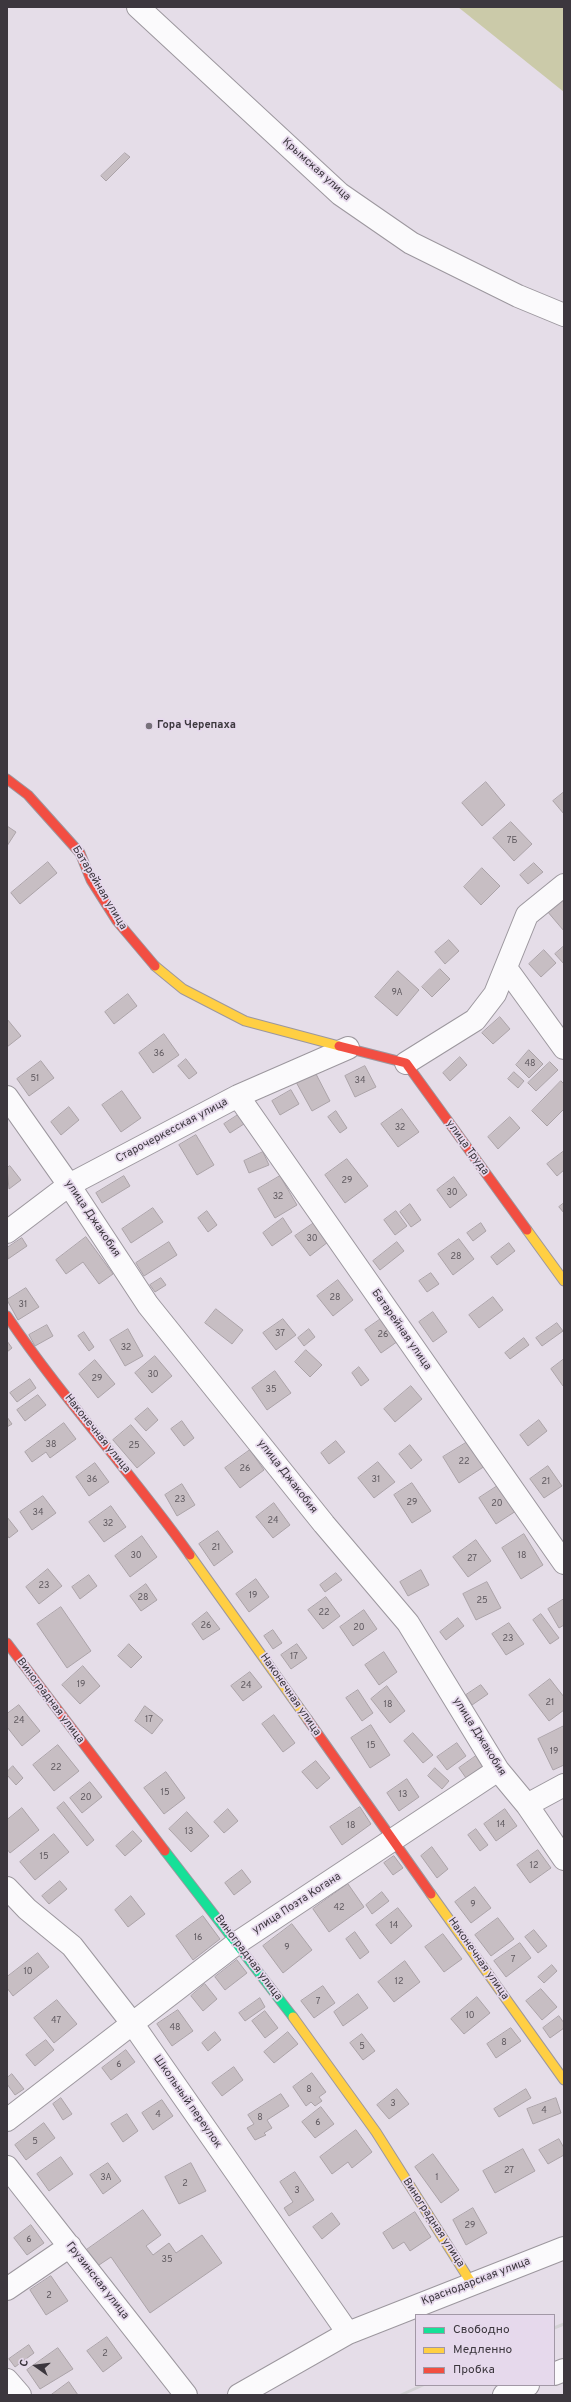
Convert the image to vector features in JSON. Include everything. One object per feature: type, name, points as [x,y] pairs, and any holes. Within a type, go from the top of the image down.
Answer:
[{"type":"street","name":"Крымская улица","points":[[138,7],[340,194],[411,243],[518,296],[564,315]]},
{"type":"street","name":"Батарейная улица","points":[[7,779],[28,795],[80,853],[91,880],[117,921],[159,971],[183,990],[245,1021],[348,1048]]},
{"type":"street","points":[[348,1048],[406,1063],[475,1020],[495,994],[519,931],[527,915],[564,884]]},
{"type":"street","points":[[506,968],[564,1048]]},
{"type":"street","name":"Старочеркесская улица","points":[[7,1232],[69,1185],[238,1096],[348,1048]]},
{"type":"street","name":"улица Труда","points":[[406,1063],[564,1281]]},
{"type":"street","name":"Батарейная улица","points":[[238,1096],[564,1563]]},
{"type":"street","name":"улица Джакобия","points":[[7,1097],[69,1185],[148,1305],[324,1524],[408,1623],[498,1770],[527,1805],[564,1859]]},
{"type":"street","name":"Наконечная улица","points":[[7,1316],[34,1356],[159,1510],[564,2080]]},
{"type":"street","name":"Виноградная улица","points":[[7,1643],[53,1707],[237,1943],[343,2085],[472,2284]]},
{"type":"street","name":"улица Поэта Когана","points":[[7,2120],[237,1943],[498,1770]]},
{"type":"street","points":[[527,1805],[564,1785]]},
{"type":"street","name":"Школьный переулок","points":[[7,1888],[27,1909],[72,1946],[132,2023],[348,2333]]},
{"type":"street","name":"Грузинская улица","points":[[7,2167],[186,2395]]},
{"type":"street","points":[[7,2289],[70,2246]]},
{"type":"street","name":"Краснодарская улица","points":[[239,2395],[348,2333],[564,2248]]},
{"type":"street","points":[[7,2380],[20,2395]]},
{"type":"street","points":[[504,2395],[526,2386]]},
{"type":"green space","points":[[458,7],[564,7],[564,92]]},
{"type":"building","points":[[125,153],[130,157],[106,181],[101,176]]},
{"type":"building","points":[[486,782],[505,805],[482,826],[462,803]]},
{"type":"building","points":[[564,792],[564,814],[553,801]]},
{"type":"building","points":[[511,822],[532,844],[514,861],[493,838]]},
{"type":"building","points":[[7,826],[16,832],[7,846]]},
{"type":"building","points":[[48,862],[57,873],[20,904],[11,893]]},
{"type":"building","points":[[534,863],[543,872],[528,884],[520,875]]},
{"type":"building","points":[[482,868],[500,886],[481,905],[464,887]]},
{"type":"building","points":[[564,897],[564,931],[547,911]]},
{"type":"building","points":[[449,940],[459,951],[445,964],[435,952]]},
{"type":"building","points":[[564,946],[564,964],[555,954]]},
{"type":"building","points":[[544,950],[556,963],[541,977],[529,964]]},
{"type":"building","points":[[440,969],[450,979],[432,997],[422,987]]},
{"type":"building","points":[[398,971],[419,990],[397,1016],[375,997]]},
{"type":"building","points":[[128,994],[137,1006],[114,1024],[105,1012]]},
{"type":"building","points":[[500,1017],[510,1029],[493,1044],[482,1033]]},
{"type":"building","points":[[7,1019],[21,1036],[7,1047]]},
{"type":"building","points":[[164,1034],[179,1055],[153,1073],[139,1053]]},
{"type":"building","points":[[529,1050],[543,1064],[529,1078],[516,1065]]},
{"type":"building","points":[[460,1057],[467,1065],[450,1081],[443,1073]]},
{"type":"building","points":[[186,1059],[197,1073],[189,1079],[178,1066]]},
{"type":"building","points":[[41,1061],[54,1078],[29,1096],[17,1079]]},
{"type":"building","points":[[550,1062],[558,1070],[536,1091],[528,1083]]},
{"type":"building","points":[[365,1066],[376,1087],[355,1097],[345,1076]]},
{"type":"building","points":[[315,1072],[330,1101],[312,1111],[296,1082]]},
{"type":"building","points":[[514,1072],[524,1081],[518,1088],[508,1079]]},
{"type":"building","points":[[561,1081],[564,1084],[564,1109],[547,1126],[532,1111]]},
{"type":"building","points":[[291,1090],[299,1104],[280,1115],[272,1101]]},
{"type":"building","points":[[122,1091],[141,1118],[121,1132],[102,1105]]},
{"type":"building","points":[[69,1107],[79,1120],[61,1135],[51,1122]]},
{"type":"building","points":[[402,1109],[419,1132],[398,1147],[381,1124]]},
{"type":"building","points":[[336,1111],[347,1128],[340,1133],[328,1117]]},
{"type":"building","points":[[241,1113],[247,1122],[230,1133],[224,1124]]},
{"type":"building","points":[[510,1117],[520,1128],[498,1149],[488,1137]]},
{"type":"building","points":[[196,1135],[214,1165],[197,1175],[179,1145]]},
{"type":"building","points":[[564,1151],[564,1170],[557,1176],[547,1164]]},
{"type":"building","points":[[263,1152],[269,1165],[249,1173],[244,1161]]},
{"type":"building","points":[[347,1159],[368,1186],[345,1203],[325,1175]]},
{"type":"building","points":[[10,1166],[21,1180],[9,1189],[7,1168]]},
{"type":"building","points":[[124,1176],[130,1186],[102,1203],[96,1193]]},
{"type":"building","points":[[280,1176],[297,1205],[275,1218],[258,1189]]},
{"type":"building","points":[[454,1177],[467,1195],[450,1208],[437,1190]]},
{"type":"building","points":[[564,1203],[564,1213],[559,1207]]},
{"type":"building","points":[[410,1204],[421,1220],[411,1227],[400,1212]]},
{"type":"building","points":[[153,1208],[163,1222],[131,1243],[122,1229]]},
{"type":"building","points":[[207,1211],[217,1225],[208,1232],[198,1218]]},
{"type":"building","points":[[396,1211],[407,1226],[395,1235],[384,1220]]},
{"type":"building","points":[[283,1218],[292,1232],[272,1246],[263,1233]]},
{"type":"building","points":[[314,1223],[328,1242],[310,1256],[295,1236]]},
{"type":"building","points":[[481,1223],[486,1231],[473,1241],[467,1233]]},
{"type":"building","points":[[86,1237],[113,1274],[99,1284],[83,1262],[66,1274],[56,1260]]},
{"type":"building","points":[[22,1238],[27,1246],[8,1259],[7,1248]]},
{"type":"building","points":[[459,1239],[474,1259],[453,1275],[438,1254]]},
{"type":"building","points":[[169,1242],[177,1255],[144,1276],[136,1263]]},
{"type":"building","points":[[397,1242],[404,1251],[380,1270],[373,1261]]},
{"type":"building","points":[[509,1243],[515,1251],[497,1265],[491,1257]]},
{"type":"building","points":[[431,1273],[439,1284],[427,1292],[419,1281]]},
{"type":"building","points":[[161,1278],[166,1285],[155,1292],[150,1285]]},
{"type":"building","points":[[338,1280],[353,1300],[333,1316],[317,1296]]},
{"type":"building","points":[[26,1288],[39,1307],[18,1320],[7,1300]]},
{"type":"building","points":[[493,1297],[503,1310],[479,1328],[469,1315]]},
{"type":"building","points":[[216,1309],[243,1330],[232,1344],[205,1323]]},
{"type":"building","points":[[433,1312],[447,1332],[433,1342],[419,1322]]},
{"type":"building","points":[[385,1316],[401,1339],[381,1353],[365,1330]]},
{"type":"building","points":[[283,1319],[296,1335],[276,1350],[263,1333]]},
{"type":"building","points":[[557,1323],[563,1331],[542,1346],[536,1338]]},
{"type":"building","points":[[47,1325],[53,1336],[35,1346],[29,1335]]},
{"type":"building","points":[[128,1329],[143,1356],[125,1366],[110,1340]]},
{"type":"building","points":[[309,1329],[315,1337],[304,1346],[298,1338]]},
{"type":"building","points":[[84,1332],[94,1347],[89,1351],[78,1336]]},
{"type":"building","points":[[524,1338],[529,1345],[510,1359],[505,1353]]},
{"type":"building","points":[[7,1341],[12,1348],[7,1352]]},
{"type":"building","points":[[306,1350],[322,1365],[310,1377],[295,1362]]},
{"type":"building","points":[[155,1356],[172,1376],[152,1393],[135,1373]]},
{"type":"building","points":[[564,1359],[564,1386],[563,1386],[551,1369]]},
{"type":"building","points":[[95,1360],[115,1384],[98,1398],[79,1374]]},
{"type":"building","points":[[359,1367],[369,1380],[361,1386],[352,1373]]},
{"type":"building","points":[[275,1371],[291,1393],[267,1410],[252,1388]]},
{"type":"building","points":[[30,1379],[36,1388],[17,1402],[10,1393]]},
{"type":"building","points":[[411,1386],[422,1399],[395,1422],[384,1409]]},
{"type":"building","points":[[38,1395],[46,1405],[25,1421],[17,1410]]},
{"type":"building","points":[[148,1408],[158,1420],[146,1431],[135,1419]]},
{"type":"building","points":[[7,1417],[12,1424],[7,1427]]},
{"type":"building","points":[[539,1420],[547,1431],[528,1446],[520,1435]]},
{"type":"building","points":[[182,1421],[194,1438],[184,1446],[171,1429]]},
{"type":"building","points":[[64,1423],[76,1439],[50,1458],[46,1452],[32,1462],[25,1452]]},
{"type":"building","points":[[131,1425],[155,1453],[137,1468],[113,1440]]},
{"type":"building","points":[[336,1441],[345,1452],[329,1464],[321,1453]]},
{"type":"building","points":[[469,1441],[485,1466],[459,1483],[443,1457]]},
{"type":"building","points":[[410,1445],[422,1460],[411,1469],[399,1454]]},
{"type":"building","points":[[250,1450],[264,1470],[240,1488],[225,1468]]},
{"type":"building","points":[[378,1462],[395,1482],[374,1498],[358,1478]]},
{"type":"building","points":[[95,1463],[109,1482],[89,1496],[76,1477]]},
{"type":"building","points":[[548,1466],[562,1486],[544,1498],[530,1479]]},
{"type":"building","points":[[412,1483],[431,1511],[412,1523],[394,1495]]},
{"type":"building","points":[[182,1484],[195,1505],[177,1516],[165,1495]]},
{"type":"building","points":[[499,1485],[516,1511],[496,1524],[479,1498]]},
{"type":"building","points":[[43,1496],[56,1513],[32,1530],[20,1512]]},
{"type":"building","points":[[274,1503],[290,1525],[273,1538],[256,1517]]},
{"type":"building","points":[[111,1506],[126,1527],[104,1542],[89,1522]]},
{"type":"building","points":[[7,1517],[18,1531],[9,1538],[7,1535]]},
{"type":"building","points":[[218,1531],[233,1552],[214,1566],[199,1544]]},
{"type":"building","points":[[524,1534],[543,1565],[521,1579],[502,1548]]},
{"type":"building","points":[[142,1536],[157,1557],[130,1577],[115,1556]]},
{"type":"building","points":[[476,1540],[491,1561],[468,1577],[453,1557]]},
{"type":"building","points":[[48,1569],[62,1586],[39,1604],[26,1587]]},
{"type":"building","points":[[421,1570],[429,1585],[408,1596],[400,1582]]},
{"type":"building","points":[[336,1573],[342,1580],[325,1592],[320,1585]]},
{"type":"building","points":[[89,1575],[97,1586],[80,1599],[72,1587]]},
{"type":"building","points":[[256,1579],[269,1597],[249,1612],[236,1594]]},
{"type":"building","points":[[487,1582],[501,1608],[476,1620],[463,1594]]},
{"type":"building","points":[[146,1584],[157,1600],[141,1611],[130,1596]]},
{"type":"building","points":[[326,1597],[340,1616],[323,1629],[308,1610]]},
{"type":"building","points":[[564,1599],[564,1625],[559,1628],[548,1609]]},
{"type":"building","points":[[61,1607],[91,1651],[67,1668],[37,1624]]},
{"type":"building","points":[[364,1610],[377,1629],[353,1646],[340,1627]]},
{"type":"building","points":[[207,1612],[220,1629],[203,1640],[192,1624]]},
{"type":"building","points":[[541,1614],[559,1638],[550,1644],[533,1620]]},
{"type":"building","points":[[458,1618],[464,1626],[446,1640],[440,1632]]},
{"type":"building","points":[[509,1623],[524,1644],[506,1655],[492,1634]]},
{"type":"building","points":[[273,1630],[282,1643],[273,1649],[264,1636]]},
{"type":"building","points":[[129,1644],[142,1657],[131,1668],[118,1656]]},
{"type":"building","points":[[297,1644],[307,1658],[291,1669],[281,1655]]},
{"type":"building","points":[[384,1652],[397,1672],[379,1685],[365,1665]]},
{"type":"building","points":[[83,1666],[100,1686],[80,1704],[62,1685]]},
{"type":"building","points":[[250,1672],[262,1687],[243,1701],[231,1686]]},
{"type":"building","points":[[550,1679],[564,1697],[564,1710],[549,1721],[529,1695]]},
{"type":"building","points":[[481,1685],[488,1694],[472,1705],[466,1695]]},
{"type":"building","points":[[387,1686],[405,1711],[390,1723],[371,1699]]},
{"type":"building","points":[[358,1690],[373,1713],[362,1721],[346,1698]]},
{"type":"building","points":[[19,1705],[40,1731],[22,1746],[7,1727],[7,1714]]},
{"type":"building","points":[[145,1706],[163,1720],[152,1734],[135,1721]]},
{"type":"building","points":[[274,1715],[295,1743],[283,1752],[262,1724]]},
{"type":"building","points":[[371,1725],[390,1755],[370,1768],[351,1738]]},
{"type":"building","points":[[564,1726],[564,1765],[553,1770],[538,1739]]},
{"type":"building","points":[[413,1733],[433,1755],[423,1763],[404,1741]]},
{"type":"building","points":[[457,1743],[466,1756],[447,1770],[437,1757]]},
{"type":"building","points":[[58,1745],[79,1771],[54,1791],[33,1765]]},
{"type":"building","points":[[476,1756],[483,1766],[466,1778],[459,1768]]},
{"type":"building","points":[[316,1761],[330,1778],[317,1789],[302,1772]]},
{"type":"building","points":[[13,1766],[23,1778],[16,1785],[7,1775],[7,1772]]},
{"type":"building","points":[[435,1768],[449,1781],[442,1789],[428,1776]]},
{"type":"building","points":[[166,1772],[185,1798],[164,1814],[144,1788]]},
{"type":"building","points":[[407,1779],[419,1797],[399,1811],[387,1793]]},
{"type":"building","points":[[90,1782],[102,1797],[82,1813],[70,1798]]},
{"type":"building","points":[[64,1802],[94,1840],[87,1846],[57,1808]]},
{"type":"building","points":[[360,1807],[371,1824],[342,1845],[330,1827]]},
{"type":"building","points":[[22,1808],[39,1830],[10,1853],[7,1849],[7,1820]]},
{"type":"building","points":[[228,1809],[238,1821],[224,1833],[214,1822]]},
{"type":"building","points":[[505,1809],[517,1826],[496,1841],[484,1824]]},
{"type":"building","points":[[187,1812],[209,1836],[191,1852],[169,1829]]},
{"type":"building","points":[[476,1829],[488,1845],[480,1851],[468,1835]]},
{"type":"building","points":[[133,1831],[142,1841],[125,1856],[116,1846]]},
{"type":"building","points":[[54,1834],[69,1852],[35,1880],[20,1862]]},
{"type":"building","points":[[432,1847],[448,1869],[437,1878],[421,1856]]},
{"type":"building","points":[[538,1850],[551,1868],[530,1883],[517,1865]]},
{"type":"building","points":[[394,1856],[403,1868],[393,1875],[384,1863]]},
{"type":"building","points":[[242,1870],[251,1882],[234,1895],[225,1883]]},
{"type":"building","points":[[60,1881],[67,1889],[49,1904],[42,1896]]},
{"type":"building","points":[[348,1884],[364,1907],[329,1932],[313,1909]]},
{"type":"building","points":[[475,1887],[491,1908],[471,1923],[455,1902]]},
{"type":"building","points":[[382,1892],[389,1901],[372,1914],[366,1905]]},
{"type":"building","points":[[131,1896],[145,1914],[128,1927],[115,1910]]},
{"type":"building","points":[[398,1908],[412,1926],[391,1944],[376,1925]]},
{"type":"building","points":[[203,1916],[220,1939],[193,1960],[176,1936]]},
{"type":"building","points":[[498,1918],[514,1939],[491,1956],[475,1935]]},
{"type":"building","points":[[292,1924],[312,1950],[283,1973],[263,1946]]},
{"type":"building","points":[[534,1930],[547,1946],[538,1953],[525,1937]]},
{"type":"building","points":[[355,1932],[369,1952],[360,1959],[346,1939]]},
{"type":"building","points":[[443,1934],[462,1959],[444,1972],[425,1947]]},
{"type":"building","points":[[520,1943],[531,1958],[506,1977],[494,1961]]},
{"type":"building","points":[[38,1953],[49,1967],[13,1996],[7,1988],[7,1977]]},
{"type":"building","points":[[237,1960],[247,1973],[225,1990],[215,1977]]},
{"type":"building","points":[[405,1961],[420,1982],[394,2002],[378,1982]]},
{"type":"building","points":[[552,1965],[557,1971],[544,1983],[538,1977]]},
{"type":"building","points":[[205,1984],[217,1999],[203,2011],[191,1996]]},
{"type":"building","points":[[323,1986],[335,2003],[314,2018],[301,2001]]},
{"type":"building","points":[[541,1989],[557,2007],[542,2020],[526,2001]]},
{"type":"building","points":[[358,1994],[368,2008],[343,2026],[334,2012]]},
{"type":"building","points":[[477,1997],[490,2013],[464,2034],[451,2019]]},
{"type":"building","points":[[260,1998],[265,2007],[245,2021],[239,2013]]},
{"type":"building","points":[[57,2000],[77,2024],[54,2043],[34,2018]]},
{"type":"building","points":[[178,2010],[193,2031],[172,2046],[157,2024]]},
{"type":"building","points":[[265,2011],[278,2028],[265,2038],[252,2021]]},
{"type":"building","points":[[559,2016],[564,2023],[564,2028],[550,2038],[543,2028]]},
{"type":"building","points":[[511,2028],[521,2041],[496,2058],[487,2044]]},
{"type":"building","points":[[215,2032],[221,2040],[208,2051],[202,2043]]},
{"type":"building","points":[[288,2032],[298,2044],[274,2063],[264,2052]]},
{"type":"building","points":[[362,2034],[375,2051],[363,2060],[350,2043]]},
{"type":"building","points":[[46,2040],[54,2050],[35,2066],[26,2055]]},
{"type":"building","points":[[126,2050],[135,2062],[111,2080],[102,2068]]},
{"type":"building","points":[[234,2067],[243,2080],[222,2096],[212,2083]]},
{"type":"building","points":[[312,2073],[326,2092],[319,2097],[322,2101],[315,2106],[311,2102],[306,2106],[293,2087]]},
{"type":"building","points":[[12,2074],[24,2089],[15,2095],[7,2084],[7,2078]]},
{"type":"building","points":[[397,2089],[409,2104],[389,2119],[377,2105]]},
{"type":"building","points":[[526,2089],[531,2098],[499,2117],[494,2109]]},
{"type":"building","points":[[281,2094],[289,2106],[267,2120],[272,2128],[264,2133],[266,2135],[255,2140],[247,2128],[254,2124],[248,2115]]},
{"type":"building","points":[[61,2098],[72,2114],[63,2120],[53,2104]]},
{"type":"building","points":[[556,2098],[561,2113],[533,2124],[527,2109]]},
{"type":"building","points":[[162,2100],[173,2116],[153,2130],[142,2113]]},
{"type":"building","points":[[321,2107],[334,2124],[315,2138],[302,2122]]},
{"type":"building","points":[[127,2114],[138,2131],[123,2142],[111,2124]]},
{"type":"building","points":[[44,2123],[55,2138],[26,2160],[15,2145]]},
{"type":"building","points":[[356,2130],[372,2152],[352,2168],[348,2162],[332,2174],[320,2157]]},
{"type":"building","points":[[559,2139],[564,2148],[564,2155],[548,2164],[539,2150]]},
{"type":"building","points":[[523,2149],[535,2171],[495,2193],[483,2171]]},
{"type":"building","points":[[433,2154],[459,2190],[441,2203],[415,2167]]},
{"type":"building","points":[[61,2157],[73,2174],[49,2191],[37,2174]]},
{"type":"building","points":[[108,2163],[121,2181],[103,2194],[90,2175]]},
{"type":"building","points":[[191,2163],[206,2191],[179,2204],[165,2177]]},
{"type":"building","points":[[295,2172],[314,2200],[289,2216],[284,2208],[293,2202],[280,2182]]},
{"type":"building","points":[[473,2208],[487,2233],[466,2245],[453,2220]]},
{"type":"building","points":[[143,2210],[161,2235],[146,2246],[153,2255],[169,2243],[176,2253],[202,2235],[222,2263],[150,2313],[111,2257],[96,2267],[85,2251]]},
{"type":"building","points":[[415,2212],[431,2237],[410,2251],[404,2242],[393,2249],[383,2233]]},
{"type":"building","points":[[332,2213],[340,2224],[322,2239],[313,2227]]},
{"type":"building","points":[[31,2225],[44,2243],[27,2255],[14,2238]]},
{"type":"building","points":[[51,2276],[68,2301],[46,2315],[30,2290]]},
{"type":"building","points":[[107,2337],[122,2358],[103,2372],[87,2351]]},
{"type":"building","points":[[29,2345],[34,2353],[15,2367],[9,2359]]},
{"type":"building","points":[[58,2348],[73,2369],[40,2389],[27,2370]]},
{"type":"building","points":[[69,2382],[78,2395],[51,2395]]},
{"type":"railway","points":[[555,2328],[564,2324]]},
{"type":"railway","points":[[401,2395],[421,2386]]},
{"type":"traffic: fast","points":[[165,1851],[293,2017]]},
{"type":"traffic: slow","points":[[155,966],[183,989],[245,1021],[339,1046]]},
{"type":"traffic: slow","points":[[527,1230],[564,1281]]},
{"type":"traffic: slow","points":[[190,1555],[308,1720]]},
{"type":"traffic: slow","points":[[431,1894],[564,2080]]},
{"type":"traffic: slow","points":[[293,2017],[376,2132],[472,2284]]},
{"type":"traffic: jam","points":[[7,779],[28,795],[80,853],[91,880],[117,921],[155,966]]},
{"type":"traffic: jam","points":[[339,1046],[406,1063],[527,1230]]},
{"type":"traffic: jam","points":[[7,1316],[51,1377],[145,1495],[190,1555]]},
{"type":"traffic: jam","points":[[7,1643],[165,1851]]},
{"type":"traffic: jam","points":[[308,1720],[431,1894]]},
{"type":"place","name":"Гора Черепаха","points":[[149,726]]}]
